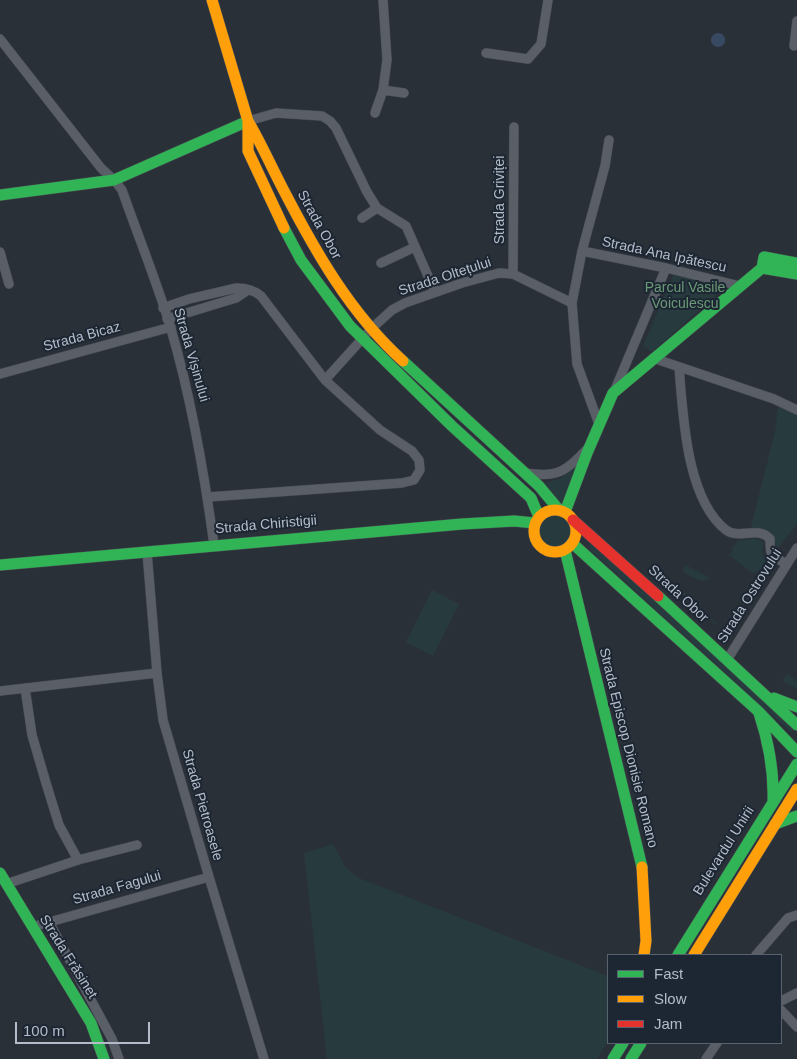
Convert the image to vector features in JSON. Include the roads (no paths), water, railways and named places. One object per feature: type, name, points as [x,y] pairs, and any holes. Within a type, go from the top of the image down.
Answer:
[{"type":"main road","points":[[212,0],[248,121],[248,151],[290,242],[321,288],[362,340],[531,498],[537,520],[534,535],[540,546],[549,551],[560,552],[568,546],[576,532],[565,514],[548,511],[537,520]]},
{"type":"main road","points":[[0,195],[114,180],[248,121]]},
{"type":"main road","name":"Strada Obor","points":[[248,121],[262,144],[306,234],[330,274],[372,329],[392,351],[539,486],[565,514],[762,692]]},
{"type":"main road","points":[[565,514],[599,424],[613,393],[740,286],[763,263],[797,264]]},
{"type":"main road","points":[[763,263],[797,274]]},
{"type":"main road","name":"Strada Chiristigii","points":[[0,566],[214,545],[462,524],[537,520]]},
{"type":"main road","points":[[568,546],[758,711],[786,738],[797,752]]},
{"type":"main road","name":"Strada Episcop Dionisie Romano","points":[[568,546],[642,868],[646,941],[644,954]]},
{"type":"main road","points":[[762,692],[779,701],[797,707]]},
{"type":"main road","points":[[762,692],[797,725]]},
{"type":"main road","points":[[758,711],[773,759],[773,801]]},
{"type":"main road","name":"Bulevardul Unirii","points":[[679,954],[797,764]]},
{"type":"main road","name":"Bulevardul Unirii","points":[[695,954],[797,789]]},
{"type":"main road","points":[[774,824],[797,816]]},
{"type":"main road","name":"Strada Frăsinet","points":[[0,874],[92,1023],[104,1059]]},
{"type":"main road","points":[[613,1059],[622,1044]]},
{"type":"main road","points":[[630,1059],[639,1044]]},
{"type":"street","points":[[376,113],[383,90],[387,60],[384,0]]},
{"type":"street","points":[[486,53],[528,59],[541,44],[548,0]]},
{"type":"street","points":[[794,46],[797,21]]},
{"type":"street","name":"Strada Vișinului","points":[[0,39],[100,168],[122,190],[169,323],[197,431],[214,545]]},
{"type":"street","points":[[383,90],[404,93]]},
{"type":"street","points":[[248,121],[276,114],[322,116],[327,118],[336,128],[367,192],[377,208],[406,226],[435,292]]},
{"type":"street","name":"Strada Griviței","points":[[513,274],[514,127]]},
{"type":"street","points":[[599,424],[577,364],[572,303],[582,251],[605,166],[609,140]]},
{"type":"street","points":[[362,218],[377,208]]},
{"type":"street","points":[[381,262],[415,247]]},
{"type":"street","name":"Strada Ana Ipătescu","points":[[582,251],[666,268],[740,286]]},
{"type":"street","points":[[0,252],[9,284]]},
{"type":"street","points":[[613,393],[666,268]]},
{"type":"street","name":"Strada Oltețului","points":[[362,340],[392,310],[435,292],[499,273],[513,274],[572,303]]},
{"type":"street","points":[[163,308],[189,299],[236,288],[253,291],[261,296],[325,380],[380,430],[412,451],[419,460],[420,470],[414,480],[402,483],[208,497]]},
{"type":"street","points":[[169,323],[236,298],[248,290]]},
{"type":"street","name":"Strada Bicaz","points":[[0,374],[169,323]]},
{"type":"street","points":[[325,380],[362,340]]},
{"type":"street","points":[[653,358],[774,399],[797,410]]},
{"type":"street","points":[[679,367],[689,458],[695,481],[705,502],[717,521],[727,531],[738,534],[760,533],[768,536],[772,555],[786,564]]},
{"type":"street","points":[[525,473],[542,476],[561,471],[577,460],[591,445]]},
{"type":"street","name":"Strada Ostrovului","points":[[726,660],[797,548]]},
{"type":"street","name":"Strada Pietroasele","points":[[147,552],[157,673],[163,720],[264,1059]]},
{"type":"street","points":[[0,691],[157,673]]},
{"type":"street","points":[[26,688],[32,735],[59,825],[78,860]]},
{"type":"street","points":[[6,884],[78,860],[137,845]]},
{"type":"street","name":"Strada Fagului","points":[[32,927],[209,877]]},
{"type":"street","points":[[757,954],[788,918],[797,915]]},
{"type":"street","points":[[49,922],[112,1038],[119,1059]]},
{"type":"street","points":[[782,1000],[797,993]]},
{"type":"street","points":[[782,1011],[797,1027]]},
{"type":"street","points":[[706,1059],[716,1044]]},
{"type":"water","points":[[715,33],[721,33],[725,40],[721,47],[715,47],[711,43],[711,37]]},
{"type":"park label","name":"Parcul Vasile Voiculescu","points":[[685,296]]}]
